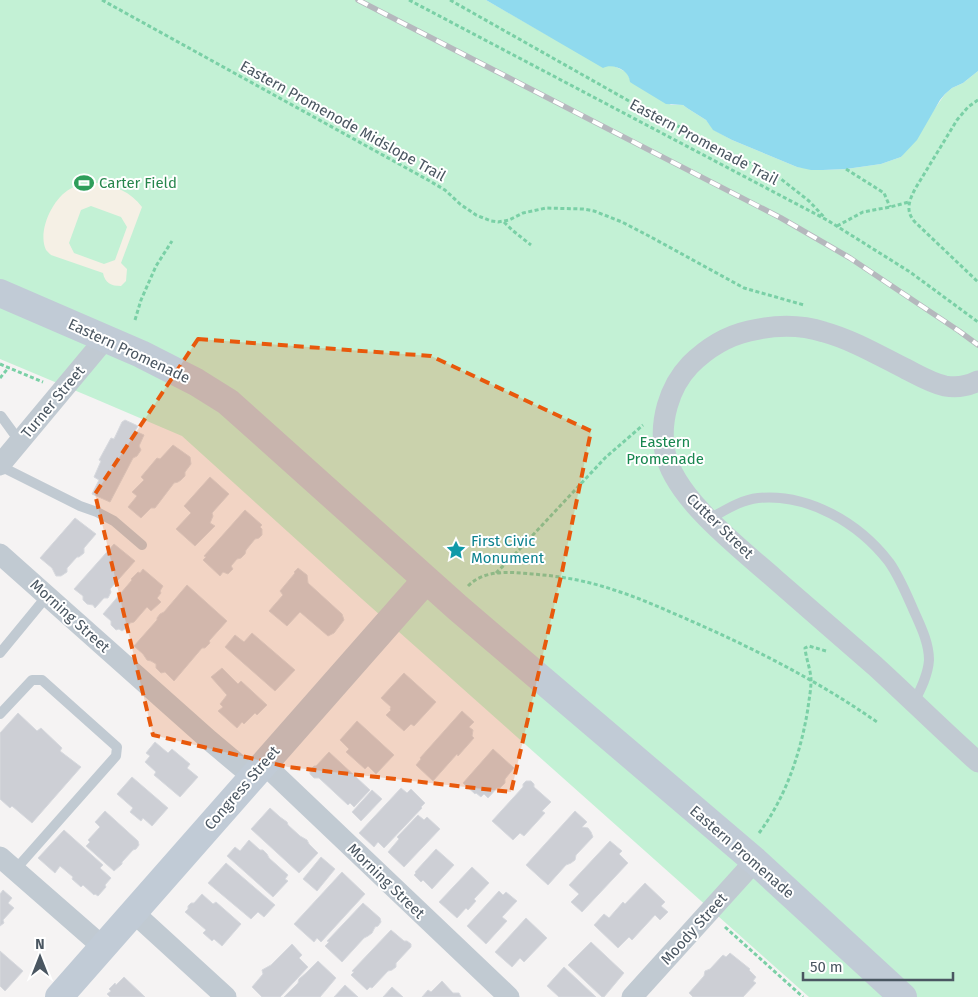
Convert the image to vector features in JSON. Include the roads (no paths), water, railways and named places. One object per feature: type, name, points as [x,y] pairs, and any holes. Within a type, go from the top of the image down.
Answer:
[{"type":"street","name":"Eastern Promenade","points":[[0,293],[141,354],[196,382],[228,402],[426,580],[755,862],[903,997]]},
{"type":"street","name":"Cutter Street","points":[[978,381],[958,387],[940,385],[838,336],[821,330],[802,326],[756,329],[723,340],[699,356],[683,374],[675,387],[666,411],[664,427],[664,447],[671,472],[683,490],[709,519],[914,702],[978,762]]},
{"type":"street","name":"Turner Street","points":[[0,466],[105,338]]},
{"type":"street","name":"Morning Street","points":[[0,554],[228,756],[258,770],[509,997]]},
{"type":"street","name":"Congress Street","points":[[59,997],[426,580]]},
{"type":"street","name":"Moody Street","points":[[632,997],[755,862]]},
{"type":"street","points":[[8,863],[103,947]]},
{"type":"street","points":[[133,912],[226,997]]},
{"type":"lane","points":[[0,416],[20,442]]},
{"type":"lane","points":[[0,466],[114,521],[142,544]]},
{"type":"lane","points":[[709,519],[750,500],[787,499],[831,513],[868,538],[889,563],[902,583],[927,642],[929,655],[927,672],[914,702]]},
{"type":"lane","points":[[0,653],[47,596]]},
{"type":"lane","points":[[0,714],[32,680],[42,680],[118,747],[116,756],[8,863]]},
{"type":"water","points":[[486,0],[978,0],[978,71],[945,94],[917,140],[901,157],[881,164],[846,169],[811,170],[797,167],[732,140],[713,130],[706,120],[683,105],[666,104],[633,84],[624,71],[611,66],[603,68]]},
{"type":"railway","points":[[358,0],[781,218],[850,258],[978,345]]},
{"type":"place","name":"Carter Field","points":[[84,183]]},
{"type":"place","name":"First Civic Monument","points":[[456,550]]}]
